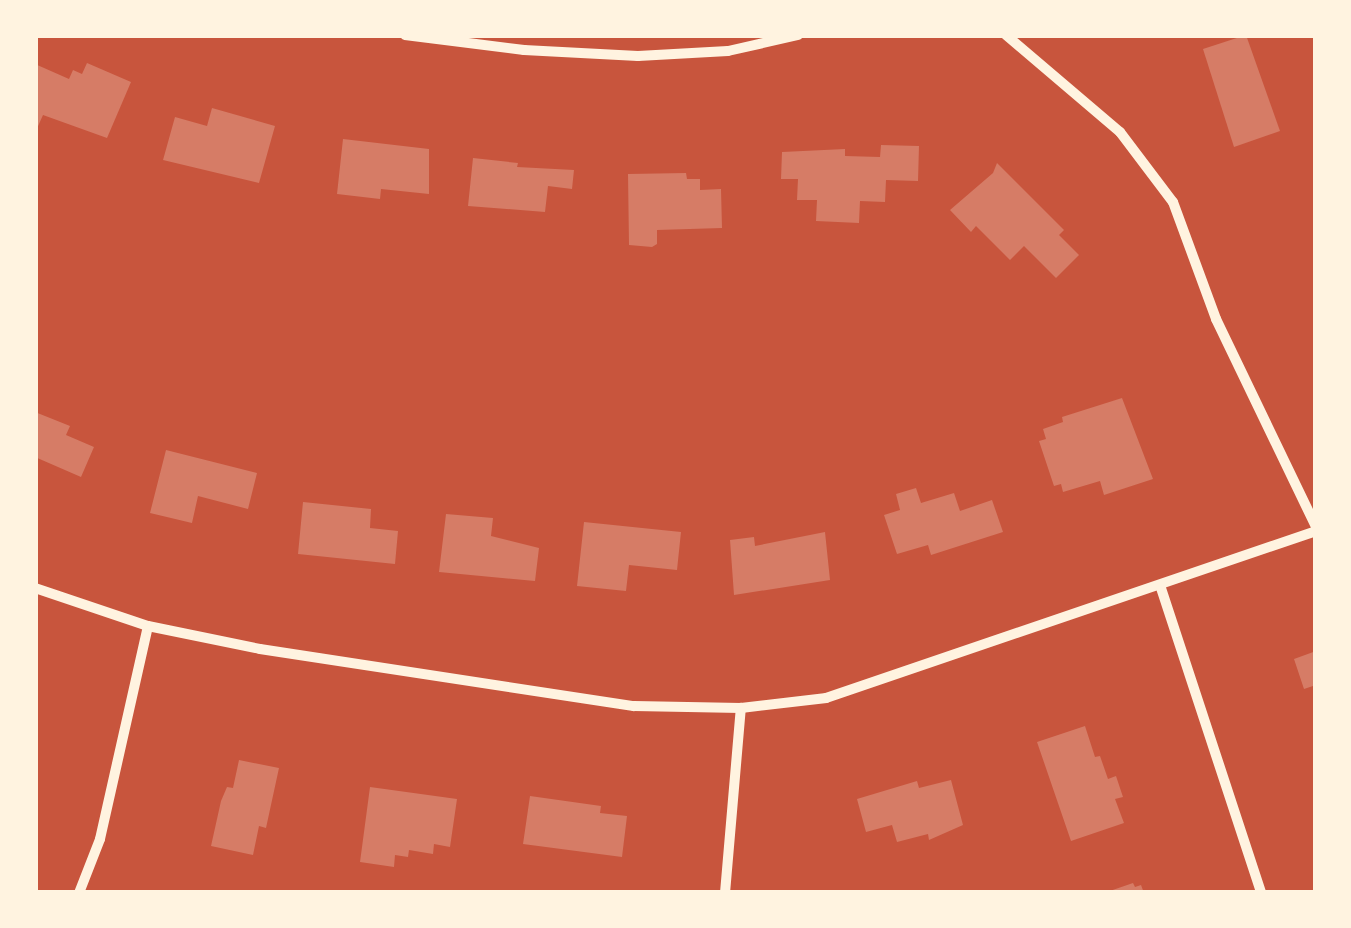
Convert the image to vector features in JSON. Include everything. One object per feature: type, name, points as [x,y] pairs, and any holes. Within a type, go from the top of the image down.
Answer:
[{"type":"street","points":[[405,35],[524,50],[638,56],[728,51],[798,35]]},
{"type":"street","points":[[35,588],[148,626],[408,674],[634,706],[741,708],[826,698],[1316,529],[1216,319],[1173,202],[1120,132],[1006,35]]},
{"type":"street","points":[[1160,585],[1261,893]]},
{"type":"street","points":[[79,893],[100,839],[148,626]]},
{"type":"street","points":[[724,893],[741,708]]},
{"type":"building","points":[[1246,35],[1280,131],[1234,147],[1203,49]]},
{"type":"building","points":[[87,63],[131,82],[107,138],[43,115],[35,133],[35,64],[69,79],[73,70],[82,74]]},
{"type":"building","points":[[212,108],[275,126],[259,183],[163,160],[175,117],[207,126]]},
{"type":"building","points":[[343,139],[429,149],[429,194],[381,189],[380,199],[337,194]]},
{"type":"building","points":[[881,145],[919,146],[918,181],[886,180],[885,202],[860,201],[859,223],[816,221],[817,200],[797,200],[798,179],[781,179],[782,152],[845,149],[845,156],[880,157]]},
{"type":"building","points":[[473,158],[518,163],[517,167],[574,170],[572,189],[548,186],[545,212],[468,206]]},
{"type":"building","points":[[997,163],[1064,230],[1059,235],[1079,255],[1056,278],[1024,246],[1010,260],[976,226],[971,232],[950,210],[993,173]]},
{"type":"building","points":[[686,173],[687,179],[700,179],[700,190],[721,189],[722,228],[657,230],[657,244],[652,247],[629,245],[628,174]]},
{"type":"building","points":[[1122,398],[1153,479],[1104,495],[1100,481],[1063,492],[1061,484],[1054,486],[1039,441],[1046,439],[1043,429],[1063,422],[1062,417]]},
{"type":"building","points":[[35,412],[70,426],[66,435],[94,447],[81,477],[35,457]]},
{"type":"building","points":[[166,450],[257,473],[248,509],[198,496],[192,523],[150,513]]},
{"type":"building","points":[[916,488],[921,503],[954,493],[960,511],[992,500],[1003,532],[931,555],[928,545],[897,554],[884,515],[900,510],[896,494]]},
{"type":"building","points":[[303,502],[371,509],[370,528],[398,531],[395,564],[298,554]]},
{"type":"building","points":[[446,514],[493,518],[491,536],[539,548],[535,581],[439,572]]},
{"type":"building","points":[[584,522],[681,532],[677,570],[629,565],[626,591],[577,586]]},
{"type":"building","points":[[825,532],[830,580],[734,595],[730,540],[754,537],[755,546]]},
{"type":"building","points":[[1316,651],[1316,685],[1304,689],[1294,659]]},
{"type":"building","points":[[1085,726],[1095,757],[1100,756],[1108,779],[1116,776],[1123,797],[1115,799],[1124,823],[1071,841],[1037,742]]},
{"type":"building","points":[[239,760],[279,768],[266,828],[259,826],[253,855],[211,846],[221,801],[227,787],[233,788]]},
{"type":"building","points":[[951,780],[963,825],[929,840],[928,834],[897,842],[892,825],[866,832],[857,799],[917,781],[919,788]]},
{"type":"building","points":[[370,787],[457,799],[450,847],[434,844],[433,854],[409,850],[408,857],[395,855],[394,867],[360,862]]},
{"type":"building","points":[[530,796],[601,806],[600,813],[627,816],[622,857],[523,844]]},
{"type":"building","points":[[1133,883],[1135,887],[1141,885],[1144,893],[1104,893]]}]
